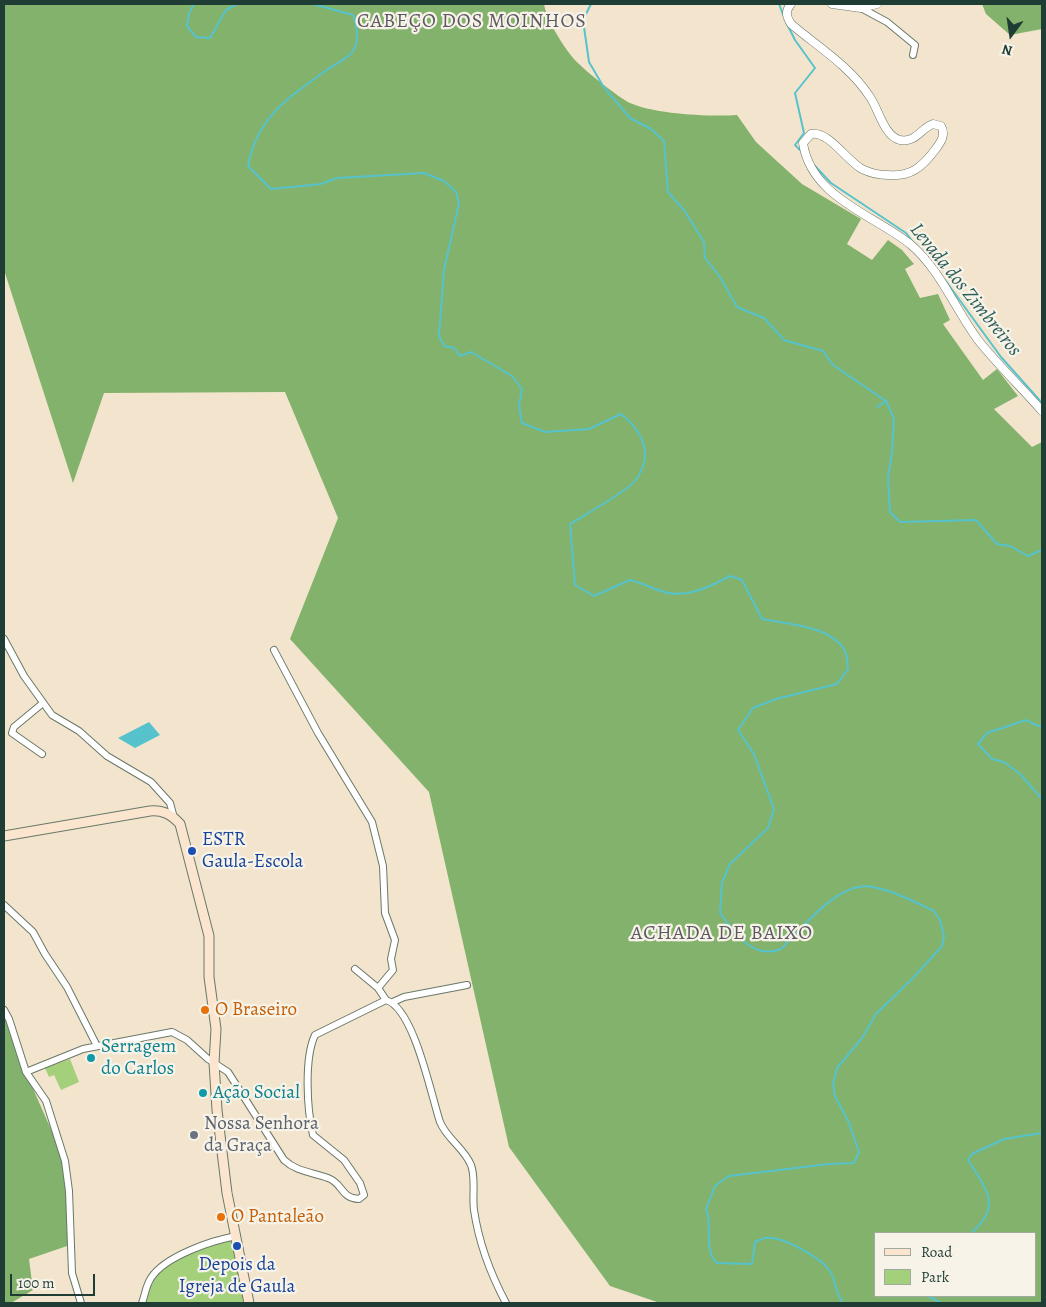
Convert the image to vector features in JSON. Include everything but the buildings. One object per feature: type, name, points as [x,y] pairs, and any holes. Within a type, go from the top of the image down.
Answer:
[{"type":"main road","points":[[4,836],[150,811],[164,812],[174,818],[183,832],[209,936],[209,977],[216,1028],[214,1085],[227,1193],[249,1303]]},
{"type":"street","points":[[791,4],[786,11],[786,17],[791,24],[838,61],[869,95],[893,136],[900,140],[911,140],[934,124],[941,126],[943,132],[941,142],[924,165],[916,171],[898,176],[863,170],[823,135],[811,134],[803,143],[813,173],[829,190],[894,233],[920,253],[978,340],[1042,411]]},
{"type":"street","points":[[832,4],[861,8],[887,22],[915,45],[913,55]]},
{"type":"street","points":[[861,8],[877,4]]},
{"type":"street","points":[[4,639],[24,676],[43,703],[60,722],[79,731],[107,756],[150,782],[170,803],[174,818]]},
{"type":"street","points":[[274,650],[318,733],[372,822],[383,866],[385,913],[393,931],[395,947],[391,956],[393,970],[378,988]]},
{"type":"street","points":[[42,754],[12,733],[14,727],[43,703]]},
{"type":"street","points":[[4,905],[34,932],[45,954],[67,987],[97,1046]]},
{"type":"street","points":[[355,970],[378,988],[400,1011],[420,1052],[446,1133],[470,1164],[473,1172],[473,1208],[484,1258],[506,1303]]},
{"type":"street","points":[[26,1072],[72,1052],[172,1032],[187,1040],[214,1063],[228,1072],[284,1160],[293,1168],[328,1178],[335,1182],[345,1195],[360,1199],[364,1195],[360,1183],[344,1160],[313,1135],[308,1084],[310,1051],[316,1035],[389,1001],[467,985]]},
{"type":"street","points":[[4,1010],[9,1019],[26,1072],[46,1102],[65,1161],[69,1191],[72,1274],[82,1303]]},
{"type":"street","points":[[142,1303],[150,1279],[165,1264],[213,1240],[237,1236]]},
{"type":"green space","points":[[4,4],[544,4],[552,26],[573,58],[618,96],[640,107],[653,110],[712,116],[737,115],[756,142],[802,184],[861,219],[847,244],[872,260],[888,240],[902,250],[914,264],[905,269],[920,298],[938,294],[950,320],[943,324],[983,380],[997,369],[1018,396],[994,409],[1032,447],[1042,442],[1042,1303],[660,1303],[610,1286],[509,1147],[429,792],[290,639],[338,518],[285,392],[104,393],[73,483],[4,270]]},
{"type":"green space","points":[[982,4],[1042,4],[1042,29],[1010,35],[986,14]]},
{"type":"green space","points":[[4,1009],[26,1073],[65,1161],[70,1245],[29,1259],[33,1290],[11,1303],[4,1303]]},
{"type":"green space","points":[[70,1059],[79,1082],[61,1090],[54,1075],[49,1077],[45,1068]]},
{"type":"green space","points":[[237,1236],[249,1303],[142,1303],[145,1291],[154,1275],[174,1259],[213,1242]]},
{"type":"water","points":[[149,722],[160,735],[135,748],[118,738]]},
{"type":"waterway","points":[[194,4],[189,13],[187,26],[196,37],[210,38],[226,10],[237,4]]},
{"type":"waterway","points":[[313,4],[353,15],[357,33],[355,47],[348,56],[301,89],[277,109],[259,134],[252,149],[248,166],[271,189],[321,184],[337,178],[424,173],[444,181],[456,192],[459,203],[444,270],[439,336],[444,346],[454,348],[460,356],[471,352],[512,376],[522,389],[519,406],[522,423],[545,432],[589,429],[621,414],[636,429],[644,445],[644,463],[635,481],[614,497],[570,524],[575,585],[594,596],[630,580],[676,594],[708,587],[730,576],[742,580],[762,619],[797,625],[822,632],[832,637],[841,645],[846,654],[848,669],[837,684],[776,699],[753,708],[738,730],[754,754],[774,809],[768,828],[730,864],[722,883],[720,913],[745,943],[761,951],[771,951],[781,949],[822,907],[835,898],[848,890],[860,887],[873,887],[897,894],[934,911],[940,920],[944,936],[942,946],[876,1014],[862,1038],[837,1068],[833,1085],[835,1096],[849,1123],[859,1152],[854,1163],[829,1164],[729,1176],[715,1186],[706,1209],[709,1222],[710,1251],[717,1263],[752,1264],[755,1242],[766,1238],[782,1240],[810,1254],[830,1271],[838,1295],[843,1303]]},
{"type":"waterway","points":[[591,4],[583,20],[589,62],[603,86],[630,118],[651,129],[664,141],[668,192],[684,210],[704,242],[705,258],[720,277],[737,307],[764,318],[784,340],[823,351],[833,365],[886,401],[894,419],[888,478],[890,512],[900,522],[976,520],[997,544],[1010,546],[1028,556],[1042,550]]},
{"type":"waterway","name":"Levada dos Zimbreiros","points":[[779,4],[784,17]]},
{"type":"waterway","name":"Levada dos Zimbreiros","points":[[786,22],[795,40],[815,68],[795,93],[804,133],[795,145],[800,150]]},
{"type":"waterway","name":"Levada dos Zimbreiros","points":[[814,165],[831,183],[906,233],[913,242]]},
{"type":"waterway","name":"Levada dos Zimbreiros","points":[[945,280],[1001,357],[1042,403]]},
{"type":"waterway","points":[[877,407],[886,401]]},
{"type":"waterway","points":[[1042,726],[1026,720],[987,733],[978,744],[992,759],[1004,762],[1020,774],[1042,799]]},
{"type":"waterway","points":[[972,1232],[987,1214],[989,1206],[988,1197],[981,1180],[968,1160],[972,1154],[1004,1139],[1042,1133]]},
{"type":"waterway","points":[[930,1297],[941,1303]]},
{"type":"place","name":"ESTR Gaula-Escola","points":[[192,851]]},
{"type":"place","name":"O Braseiro","points":[[205,1010]]},
{"type":"place","name":"Serragem do Carlos","points":[[91,1058]]},
{"type":"place","name":"Ação Social","points":[[203,1093]]},
{"type":"place","name":"Nossa Senhora da Graça","points":[[194,1135]]},
{"type":"place","name":"O Pantaleão","points":[[221,1217]]},
{"type":"place","name":"Depois da Igreja de Gaula","points":[[237,1246]]},
{"type":"district","name":"CABEÇO DOS MOINHOS","points":[[472,22]]},
{"type":"district","name":"ACHADA DE BAIXO","points":[[722,934]]}]
